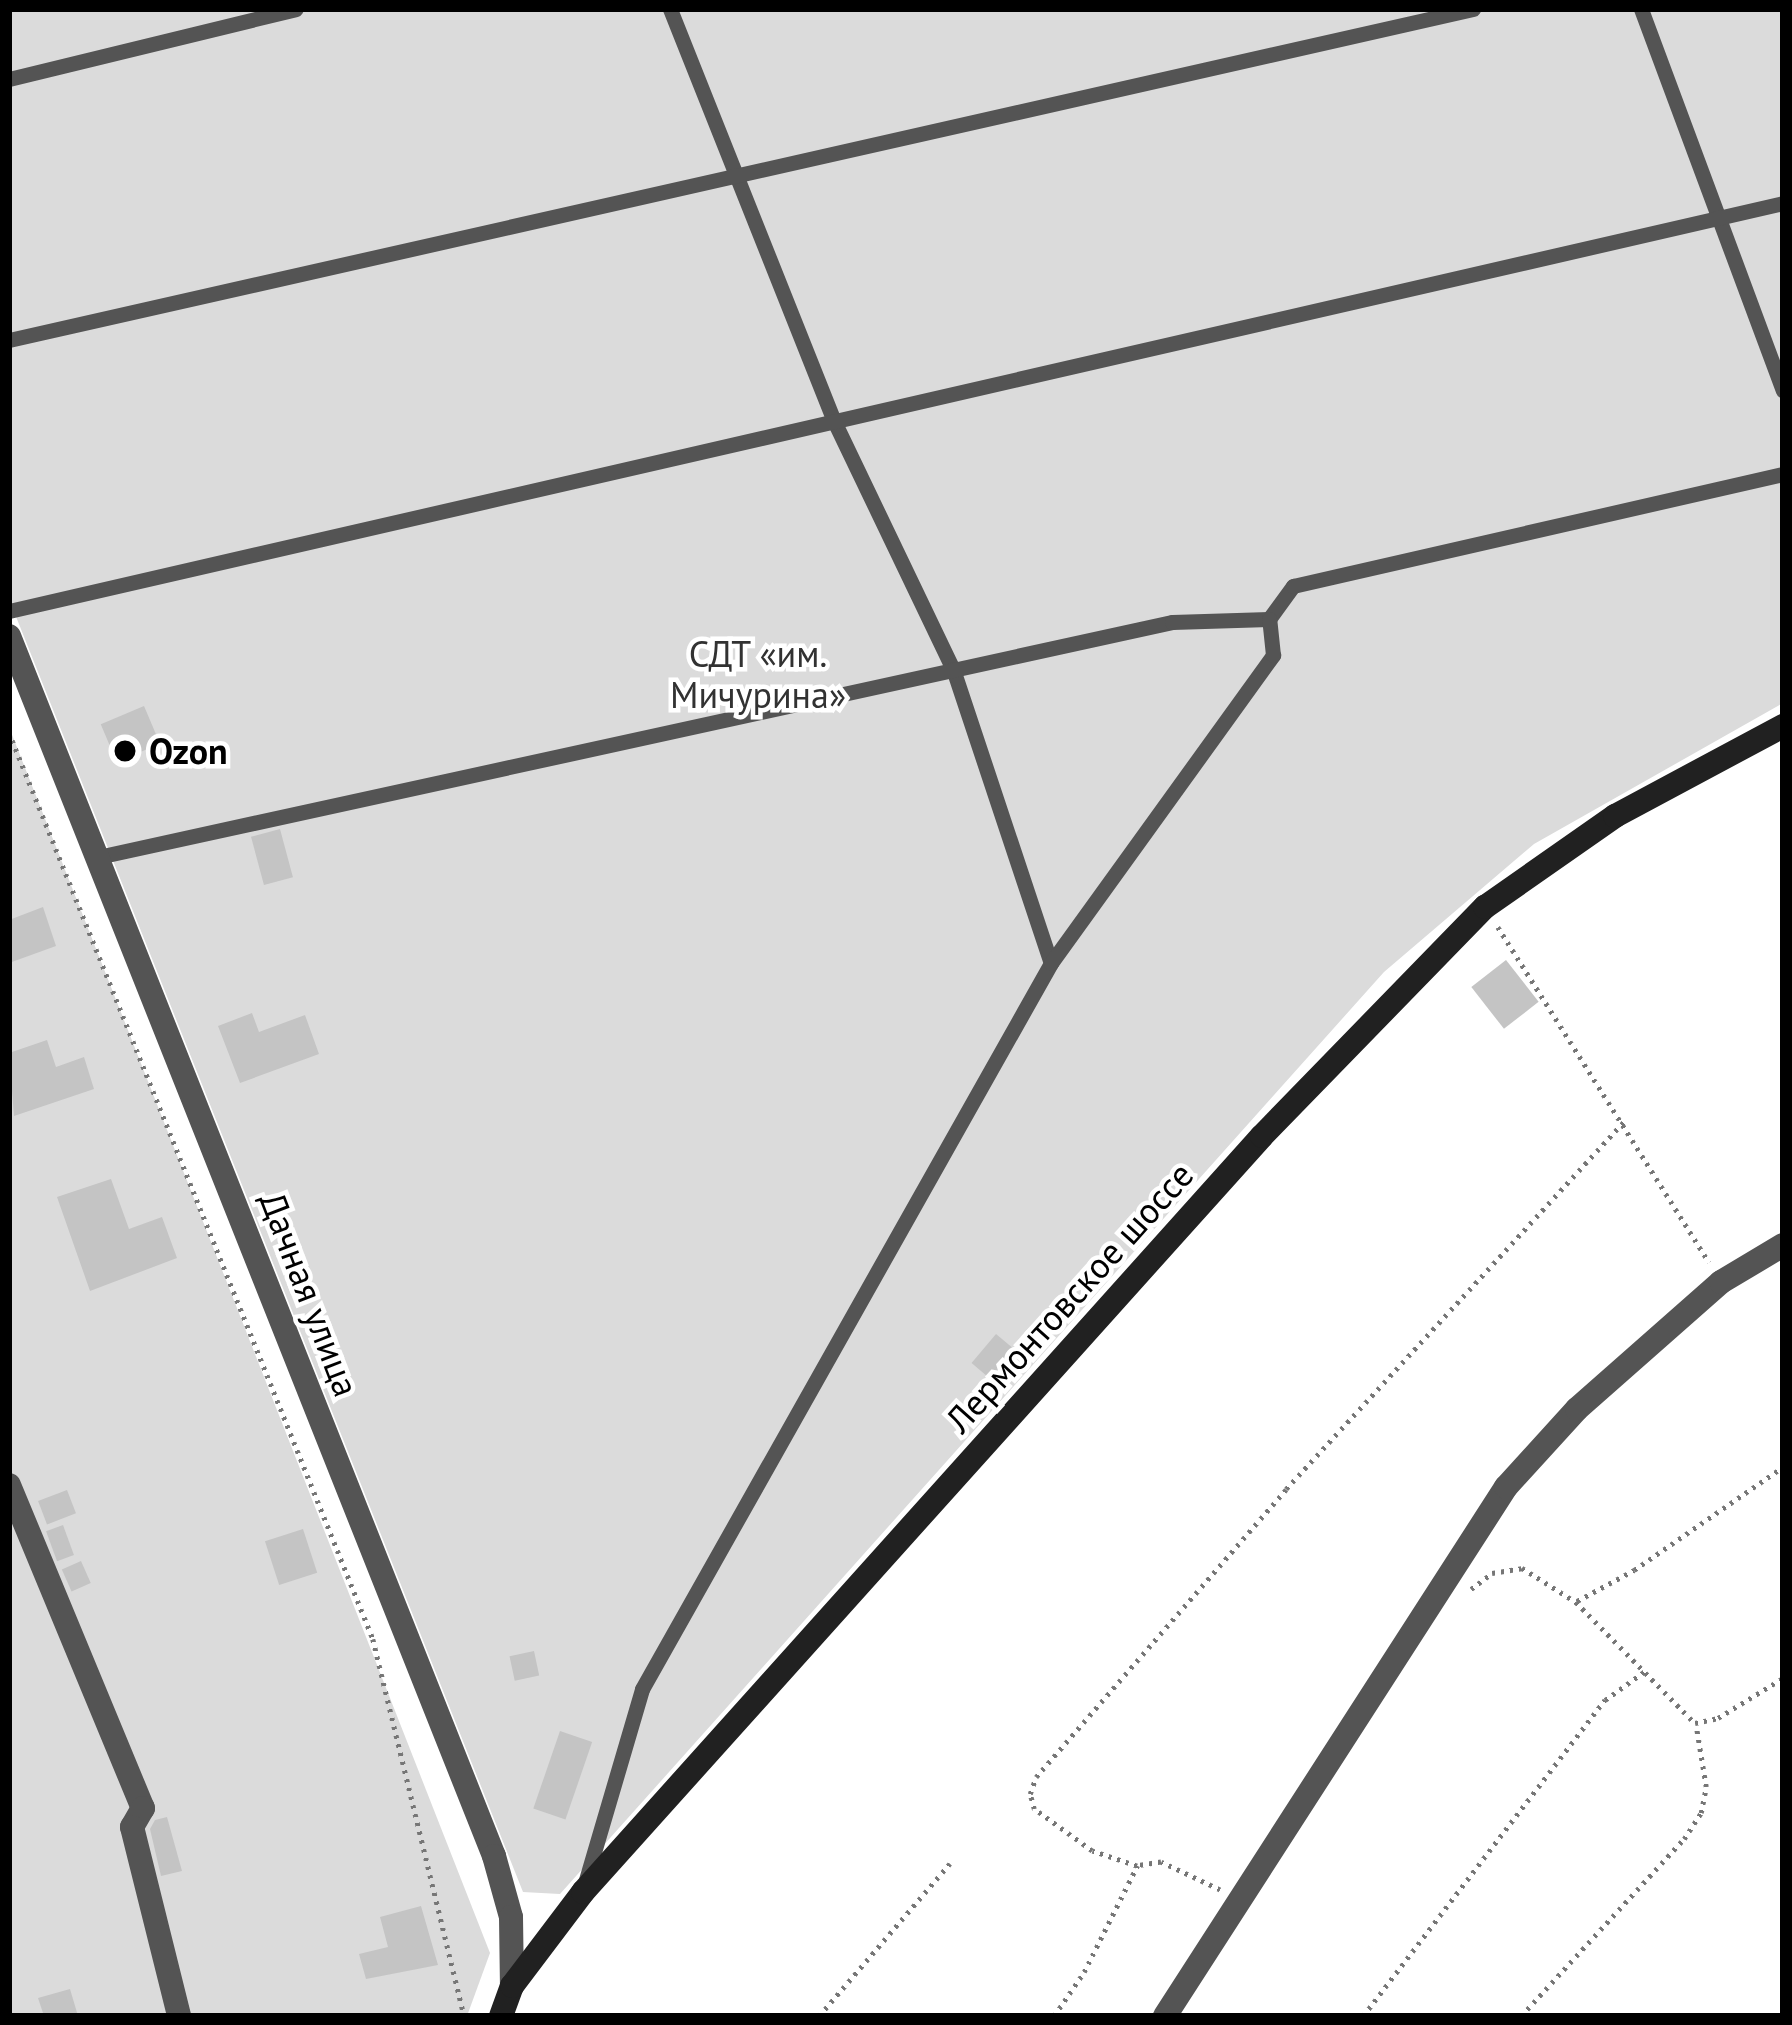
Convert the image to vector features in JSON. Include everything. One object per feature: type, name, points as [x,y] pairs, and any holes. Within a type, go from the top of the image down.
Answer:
[{"type":"street","name":"Дачная улица","points":[[9,636],[494,1856],[511,1917],[512,1986]]},
{"type":"street","name":"Лермонтовское шоссе","points":[[501,2016],[512,1986],[583,1892],[1262,1136],[1485,907],[1615,816],[1783,726]]},
{"type":"street","points":[[1165,2016],[1506,1487],[1577,1409],[1720,1282],[1783,1245]]},
{"type":"street","points":[[9,1485],[143,1808],[132,1826],[179,2016]]},
{"type":"lane","points":[[9,79],[296,9]]},
{"type":"lane","points":[[670,9],[834,421],[953,669],[1051,963]]},
{"type":"lane","points":[[9,340],[1473,9]]},
{"type":"lane","points":[[1641,9],[1783,390]]},
{"type":"lane","points":[[9,611],[1783,203]]},
{"type":"lane","points":[[583,1892],[642,1689],[1051,963],[1273,655],[1268,619],[1293,586],[1783,474]]},
{"type":"lane","points":[[98,857],[1172,622],[1268,619]]},
{"type":"path","points":[[9,732],[374,1639],[464,2016]]},
{"type":"path","points":[[1485,907],[1624,1121],[1720,1282]]},
{"type":"path","points":[[1241,1901],[1161,1862],[1137,1866],[1092,1851],[1044,1818],[1030,1794],[1036,1777],[1286,1489],[1624,1121]]},
{"type":"path","points":[[1576,1602],[1634,1570],[1783,1467]]},
{"type":"path","points":[[1459,1599],[1492,1573],[1522,1568],[1576,1602],[1695,1723],[1706,1786],[1701,1813],[1684,1839],[1521,2016]]},
{"type":"path","points":[[1363,2016],[1604,1700],[1646,1670]]},
{"type":"path","points":[[1695,1723],[1718,1718],[1783,1678]]},
{"type":"path","points":[[818,2016],[950,1863]]},
{"type":"path","points":[[1054,2016],[1084,1972],[1137,1866]]},
{"type":"green space","name":"СДТ «им. Мичурина»","points":[[9,9],[1783,9],[1783,703],[1534,844],[1384,972],[560,1894],[523,1892],[9,599]]},
{"type":"green space","points":[[9,727],[490,1953],[467,2016],[9,2016]]},
{"type":"building","points":[[144,706],[160,744],[117,762],[101,724]]},
{"type":"building","points":[[280,829],[293,877],[264,885],[251,837]]},
{"type":"building","points":[[43,907],[56,946],[9,963],[9,920]]},
{"type":"building","points":[[1506,960],[1539,1002],[1504,1029],[1471,987]]},
{"type":"building","points":[[252,1013],[259,1032],[305,1015],[319,1054],[240,1083],[218,1026]]},
{"type":"building","points":[[47,1040],[56,1067],[84,1057],[94,1089],[14,1116],[9,1053]]},
{"type":"building","points":[[111,1179],[129,1229],[162,1217],[177,1258],[90,1291],[57,1197]]},
{"type":"building","points":[[996,1334],[1015,1350],[991,1379],[972,1363]]},
{"type":"building","points":[[67,1490],[76,1513],[47,1524],[38,1501]]},
{"type":"building","points":[[63,1525],[74,1555],[57,1561],[46,1531]]},
{"type":"building","points":[[303,1529],[317,1573],[279,1585],[265,1541]]},
{"type":"building","points":[[81,1561],[91,1583],[72,1591],[62,1570]]},
{"type":"building","points":[[534,1651],[539,1675],[515,1681],[510,1656]]},
{"type":"building","points":[[560,1731],[592,1742],[565,1820],[533,1809]]},
{"type":"building","points":[[167,1817],[182,1871],[161,1876],[150,1829],[155,1820]]},
{"type":"building","points":[[421,1906],[438,1965],[366,1979],[359,1954],[388,1947],[380,1917]]},
{"type":"building","points":[[70,1989],[78,2016],[44,2016],[38,1998]]},
{"type":"place","name":"Ozon","points":[[125,751]]}]
